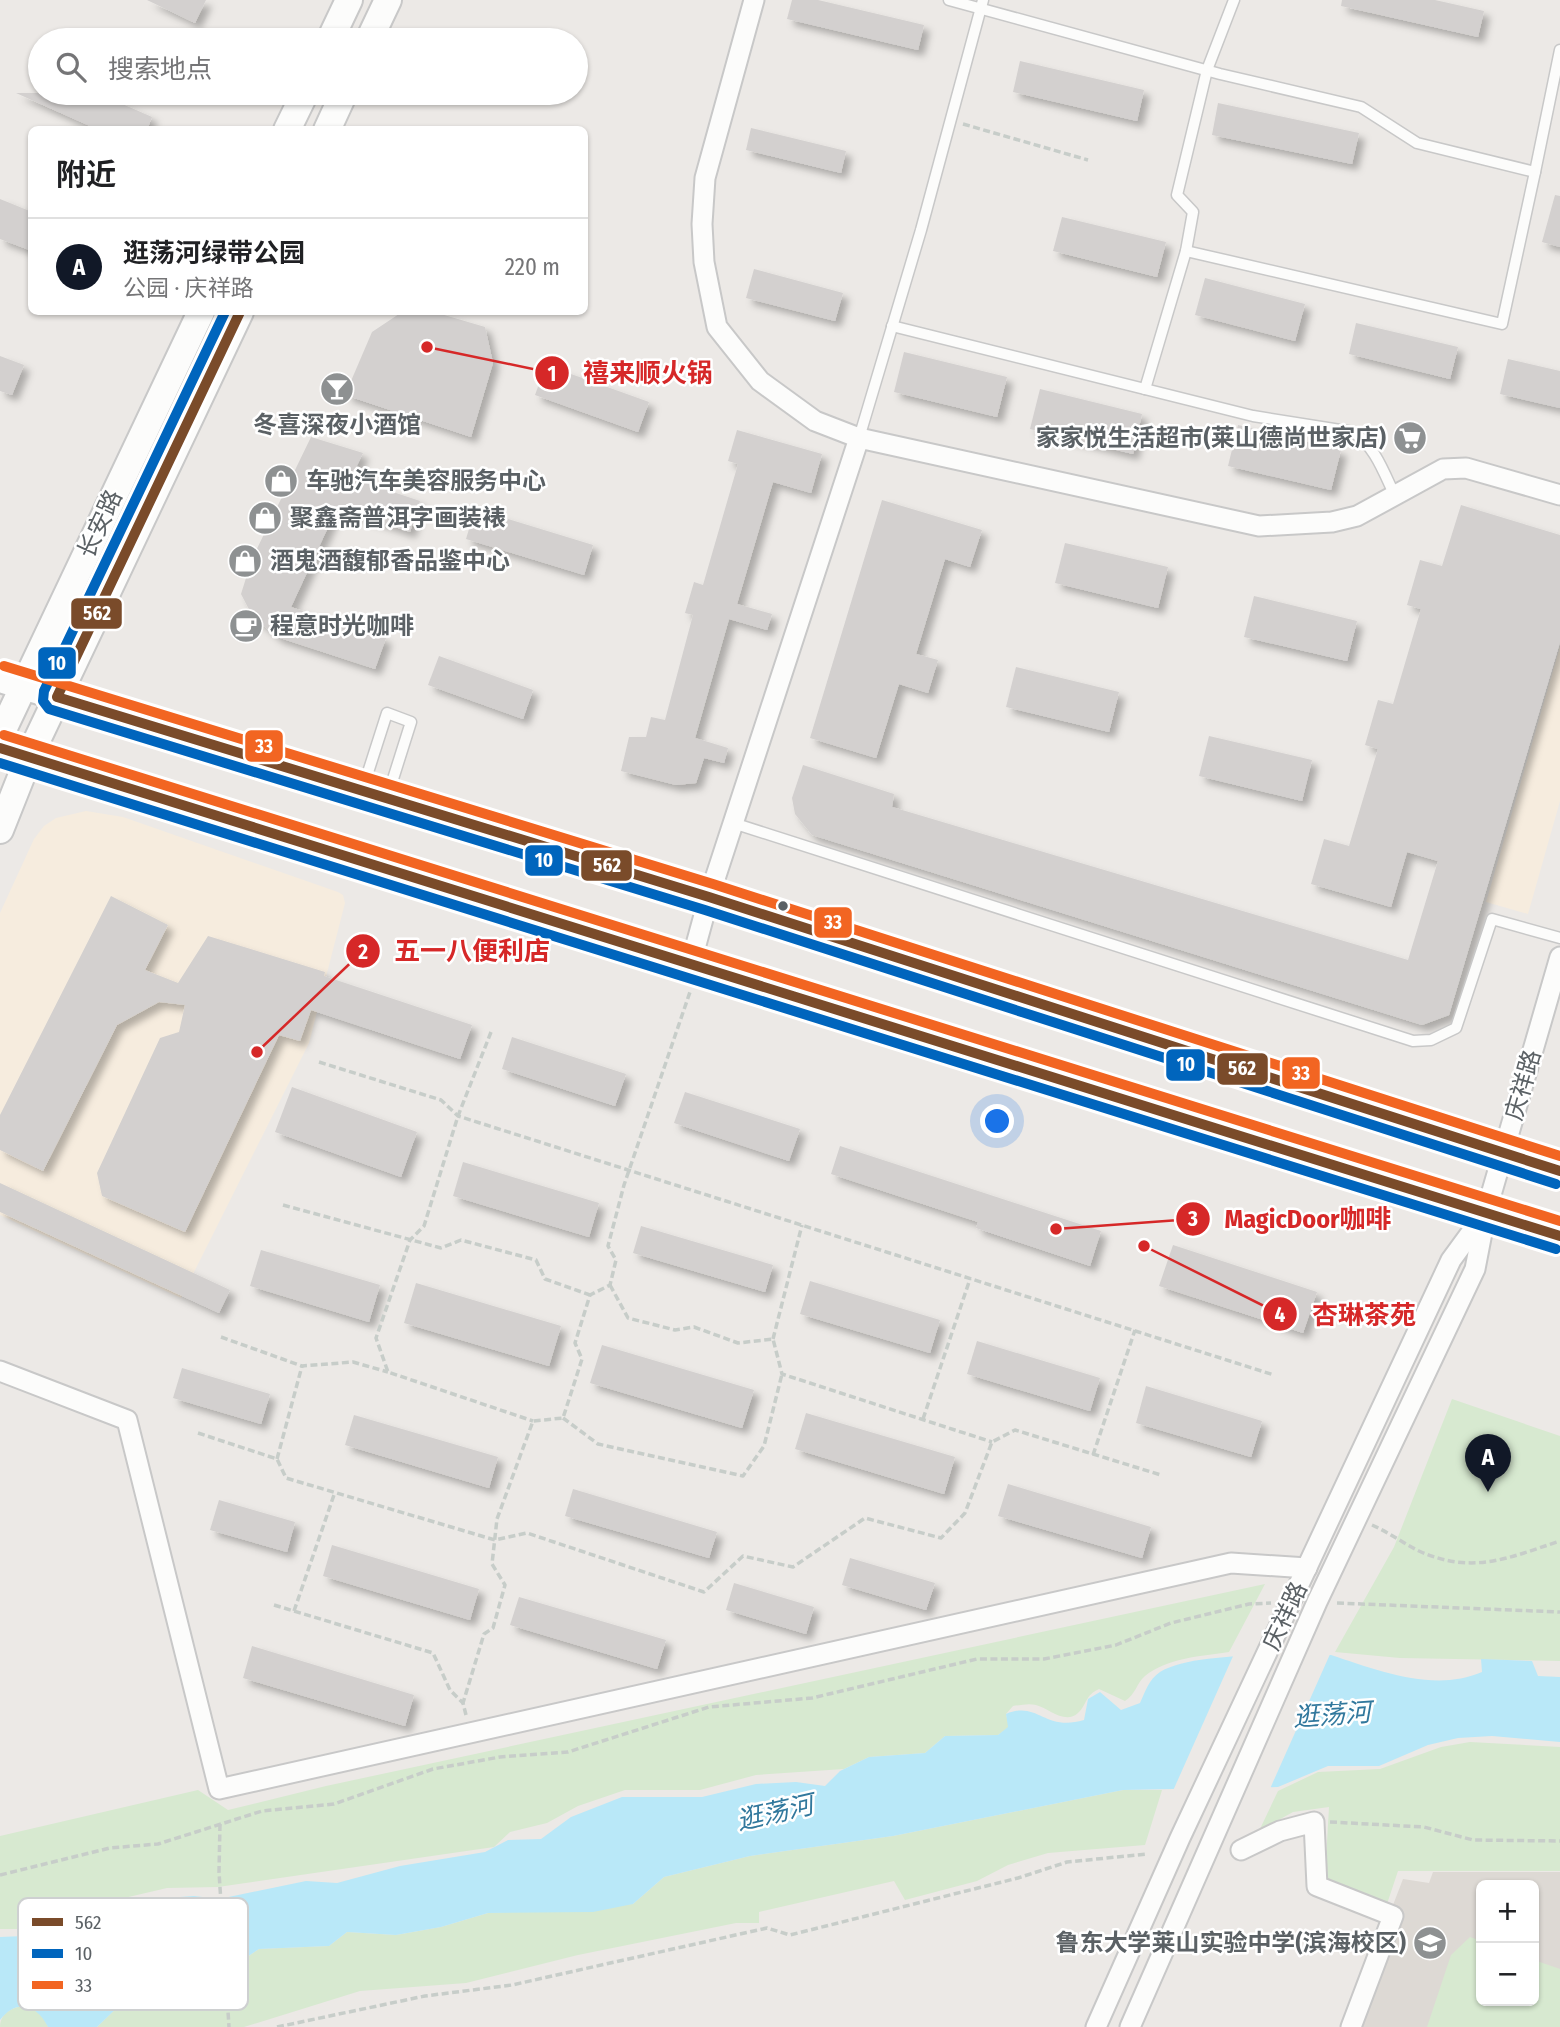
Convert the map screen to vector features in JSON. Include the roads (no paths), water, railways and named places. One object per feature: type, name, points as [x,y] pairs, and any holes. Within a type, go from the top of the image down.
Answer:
[{"type":"street","points":[[336,28],[349,0]]},
{"type":"street","points":[[375,28],[388,0]]},
{"type":"street","points":[[754,0],[705,178],[702,224],[704,262],[717,327],[760,381],[815,421],[859,438],[1259,526],[1332,522],[1357,516],[1443,469],[1466,468],[1560,495]]},
{"type":"street","points":[[289,126],[299,105]]},
{"type":"street","points":[[329,126],[338,105]]},
{"type":"street","name":"长安路","points":[[0,736],[11,682],[199,315]]},
{"type":"street","name":"长安路","points":[[0,830],[29,757],[239,315]]},
{"type":"street","points":[[691,963],[709,897],[859,438]]},
{"type":"street","points":[[11,682],[709,897],[1560,1171]]},
{"type":"street","points":[[0,748],[1560,1236]]},
{"type":"street","name":"庆祥路","points":[[1130,2027],[1317,1602],[1475,1269],[1486,1212],[1560,957]]},
{"type":"street","name":"庆祥路","points":[[1096,2027],[1180,1838],[1451,1261],[1486,1212]]},
{"type":"street","points":[[0,1371],[127,1420],[219,1789],[1231,1563],[1307,1568]]},
{"type":"street","points":[[1241,1850],[1280,1831],[1314,1822],[1317,1886],[1393,1916],[1351,2027]]},
{"type":"lane","points":[[949,0],[982,4],[1207,70],[1361,107],[1416,143],[1535,172]]},
{"type":"lane","points":[[1145,389],[1186,251],[1193,212],[1177,195],[1207,70],[1234,0]]},
{"type":"lane","points":[[859,438],[982,4]]},
{"type":"lane","points":[[1186,251],[1502,324],[1560,50]]},
{"type":"lane","points":[[892,326],[1253,416],[1353,432],[1373,450],[1395,496]]},
{"type":"lane","points":[[362,791],[387,713],[411,722],[387,799]]},
{"type":"lane","points":[[733,823],[1413,1041],[1431,1040],[1456,1028],[1492,919],[1560,937]]},
{"type":"water","name":"逛荡河","points":[[1331,1655],[1386,1673],[1425,1680],[1464,1678],[1482,1672],[1481,1659],[1532,1661],[1538,1676],[1560,1677],[1560,1742],[1492,1736],[1458,1738],[1428,1745],[1379,1766],[1328,1766],[1278,1787],[1123,1790],[893,1836],[750,1856],[664,1877],[633,1904],[593,1912],[488,1913],[441,1927],[396,1935],[347,1932],[329,1946],[259,1949],[248,1956],[248,1898],[224,1898],[306,1881],[337,1883],[400,1866],[485,1852],[508,1840],[541,1839],[571,1817],[622,1797],[702,1797],[756,1784],[796,1782],[825,1786],[840,1771],[869,1757],[925,1753],[945,1736],[998,1735],[1008,1727],[1006,1714],[1017,1711],[1034,1713],[1059,1722],[1084,1720],[1088,1699],[1100,1692],[1121,1710],[1140,1703],[1153,1678],[1175,1665],[1243,1656]]},
{"type":"water","points":[[194,1896],[211,1898],[167,1898]]},
{"type":"water","points":[[18,1936],[18,2008],[6,2013],[0,2020],[0,1937]]},
{"type":"water","points":[[33,2010],[115,2010],[97,2027],[48,2027]]},
{"type":"place","name":"禧来顺火锅","points":[[427,347]]},
{"type":"place","name":"冬喜深夜小酒馆","points":[[337,389]]},
{"type":"place","name":"家家悦生活超市(莱山德尚世家店)","points":[[1410,438]]},
{"type":"place","name":"车驰汽车美容服务中心","points":[[281,481]]},
{"type":"place","name":"聚鑫斋普洱字画装裱","points":[[265,518]]},
{"type":"place","name":"酒鬼酒馥郁香品鉴中心","points":[[245,561]]},
{"type":"place","name":"程意时光咖啡","points":[[246,626]]},
{"type":"place","name":"五一八便利店","points":[[257,1052]]},
{"type":"place","name":"MagicDoor咖啡","points":[[1056,1229]]},
{"type":"place","name":"杏琳茶苑","points":[[1144,1246]]},
{"type":"place","name":"逛荡河绿带公园","points":[[1488,1492]]},
{"type":"place","name":"鲁东大学莱山实验中学(滨海校区)","points":[[1430,1943]]}]
